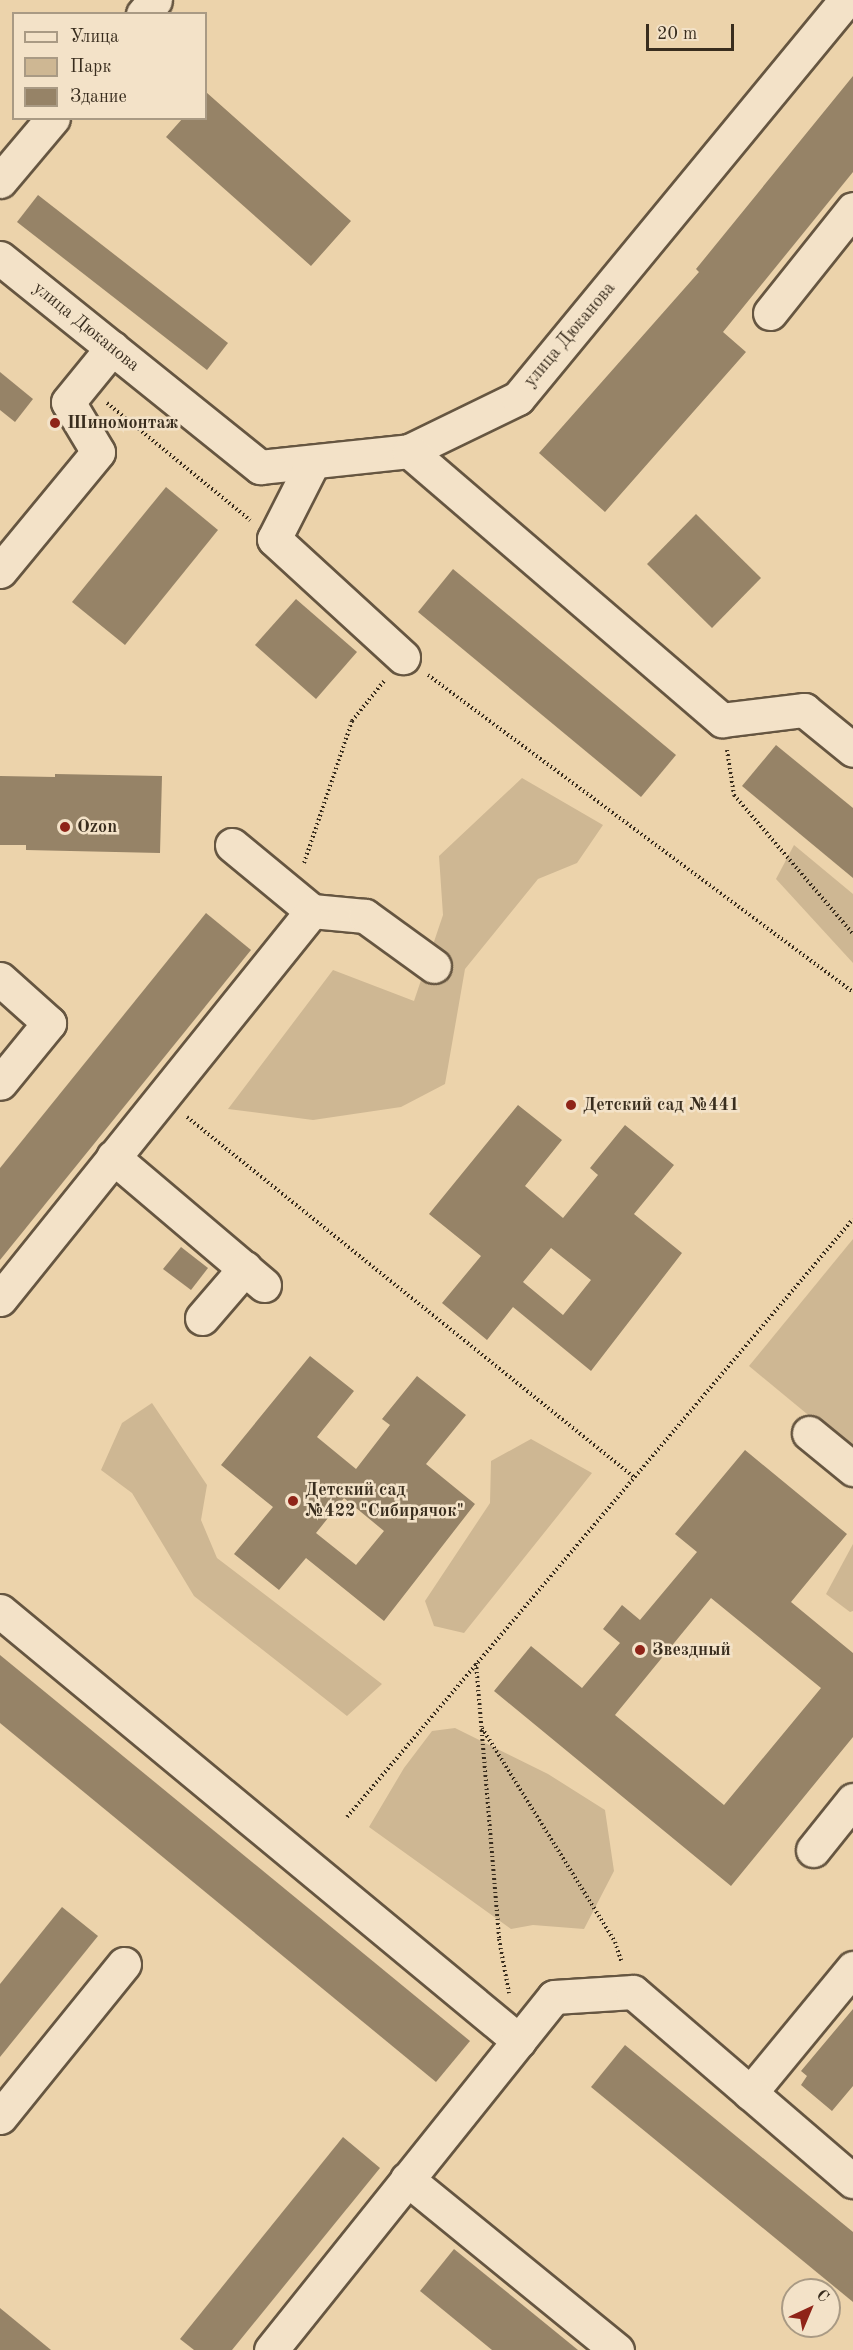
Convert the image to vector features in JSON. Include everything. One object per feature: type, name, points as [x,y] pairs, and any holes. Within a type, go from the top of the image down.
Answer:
[{"type":"street","points":[[145,12],[155,0]]},
{"type":"street","name":"улица Дюканова","points":[[0,258],[260,467],[312,464],[409,451],[518,398],[846,0]]},
{"type":"street","points":[[0,181],[51,120]]},
{"type":"street","points":[[770,313],[853,209]]},
{"type":"street","points":[[0,571],[98,452],[68,402],[112,348]]},
{"type":"street","points":[[409,451],[722,720],[804,710],[852,748]]},
{"type":"street","points":[[312,464],[274,539],[403,657]]},
{"type":"street","points":[[232,844],[312,911],[365,916],[434,966]]},
{"type":"street","points":[[3,1289],[312,911]]},
{"type":"street","points":[[0,981],[49,1023],[0,1083]]},
{"type":"street","points":[[113,1157],[254,1276],[202,1318]]},
{"type":"street","points":[[809,1433],[853,1469]]},
{"type":"street","points":[[0,1611],[519,2041]]},
{"type":"street","points":[[813,1850],[853,1800]]},
{"type":"street","points":[[0,2117],[124,1965]]},
{"type":"street","points":[[750,2093],[853,1968]]},
{"type":"street","points":[[271,2350],[554,1997],[633,1992],[853,2181]]},
{"type":"street","points":[[407,2179],[617,2350]]},
{"type":"path","points":[[83,384],[274,539]]},
{"type":"path","points":[[312,911],[303,858],[352,721],[403,657],[853,992]]},
{"type":"path","points":[[722,720],[734,795],[853,934]]},
{"type":"path","points":[[162,1097],[634,1478]]},
{"type":"path","points":[[346,1817],[853,1219]]},
{"type":"path","points":[[476,1662],[499,1939],[510,1995]]},
{"type":"path","points":[[481,1726],[615,1942],[633,1992]]},
{"type":"green space","points":[[522,778],[603,825],[577,863],[538,879],[465,969],[445,1084],[401,1107],[313,1120],[228,1109],[333,970],[414,1001],[443,915],[439,856]]},
{"type":"green space","points":[[794,845],[853,894],[853,963],[776,879]]},
{"type":"green space","points":[[853,1239],[853,1452],[749,1366]]},
{"type":"green space","points":[[152,1403],[207,1485],[201,1520],[217,1558],[382,1684],[347,1716],[194,1596],[132,1493],[101,1470],[122,1423]]},
{"type":"green space","points":[[531,1439],[592,1473],[464,1633],[434,1626],[425,1601],[490,1503],[491,1461]]},
{"type":"green space","points":[[853,1544],[853,1611],[850,1612],[826,1594]]},
{"type":"green space","points":[[455,1728],[548,1774],[605,1810],[614,1871],[584,1929],[533,1925],[511,1929],[369,1827],[404,1768],[432,1731]]},
{"type":"building","points":[[853,76],[853,172],[723,332],[746,352],[605,512],[539,453],[699,272],[696,269]]},
{"type":"building","points":[[207,93],[351,221],[311,266],[166,137],[181,120],[207,120]]},
{"type":"building","points":[[38,195],[228,343],[207,370],[17,222]]},
{"type":"building","points":[[0,372],[33,399],[15,422],[0,410]]},
{"type":"building","points":[[166,487],[218,530],[125,645],[72,602]]},
{"type":"building","points":[[696,514],[761,578],[712,628],[647,564]]},
{"type":"building","points":[[453,569],[676,755],[641,797],[418,612]]},
{"type":"building","points":[[296,599],[357,652],[316,699],[255,645]]},
{"type":"building","points":[[776,745],[853,808],[853,878],[742,786]]},
{"type":"building","points":[[55,774],[162,776],[160,853],[26,850],[26,845],[0,845],[0,776],[55,777]]},
{"type":"building","points":[[206,913],[251,950],[0,1260],[0,1168]]},
{"type":"building","points":[[518,1105],[562,1140],[525,1186],[563,1218],[598,1175],[590,1168],[625,1125],[674,1165],[634,1214],[682,1253],[591,1371],[513,1307],[487,1340],[442,1303],[481,1256],[429,1214]],"holes":[[[551,1248],[591,1280],[563,1315],[523,1282]]]},
{"type":"building","points":[[181,1247],[208,1268],[191,1290],[163,1269]]},
{"type":"building","points":[[310,1356],[354,1391],[317,1437],[356,1469],[390,1425],[382,1419],[417,1376],[466,1415],[426,1464],[475,1504],[384,1621],[306,1558],[279,1590],[234,1554],[273,1507],[221,1465]],"holes":[[[344,1498],[384,1531],[356,1565],[316,1533]]]},
{"type":"building","points":[[745,1450],[847,1534],[791,1602],[853,1653],[853,1737],[731,1886],[494,1691],[531,1646],[582,1688],[620,1643],[603,1629],[622,1605],[640,1620],[697,1552],[675,1534]],"holes":[[[711,1598],[821,1688],[724,1805],[615,1715]]]},
{"type":"building","points":[[0,1655],[470,2041],[436,2082],[0,1723]]},
{"type":"building","points":[[62,1907],[98,1936],[0,2057],[0,1984]]},
{"type":"building","points":[[853,2009],[853,2086],[832,2111],[801,2085],[807,2076],[801,2071]]},
{"type":"building","points":[[625,2045],[853,2232],[853,2302],[841,2292],[841,2278],[824,2278],[591,2087]]},
{"type":"building","points":[[343,2137],[380,2168],[232,2350],[194,2350],[180,2339]]},
{"type":"building","points":[[454,2249],[578,2350],[492,2350],[420,2291]]},
{"type":"building","points":[[0,2308],[51,2350],[0,2350]]},
{"type":"place","name":"Шиномонтаж","points":[[55,423]]},
{"type":"place","name":"Ozon","points":[[65,827]]},
{"type":"place","name":"Детский сад №441","points":[[571,1105]]},
{"type":"place","name":"Детский сад №422 \"Сибирячок\"","points":[[293,1501]]},
{"type":"place","name":"Звездный","points":[[640,1650]]}]
